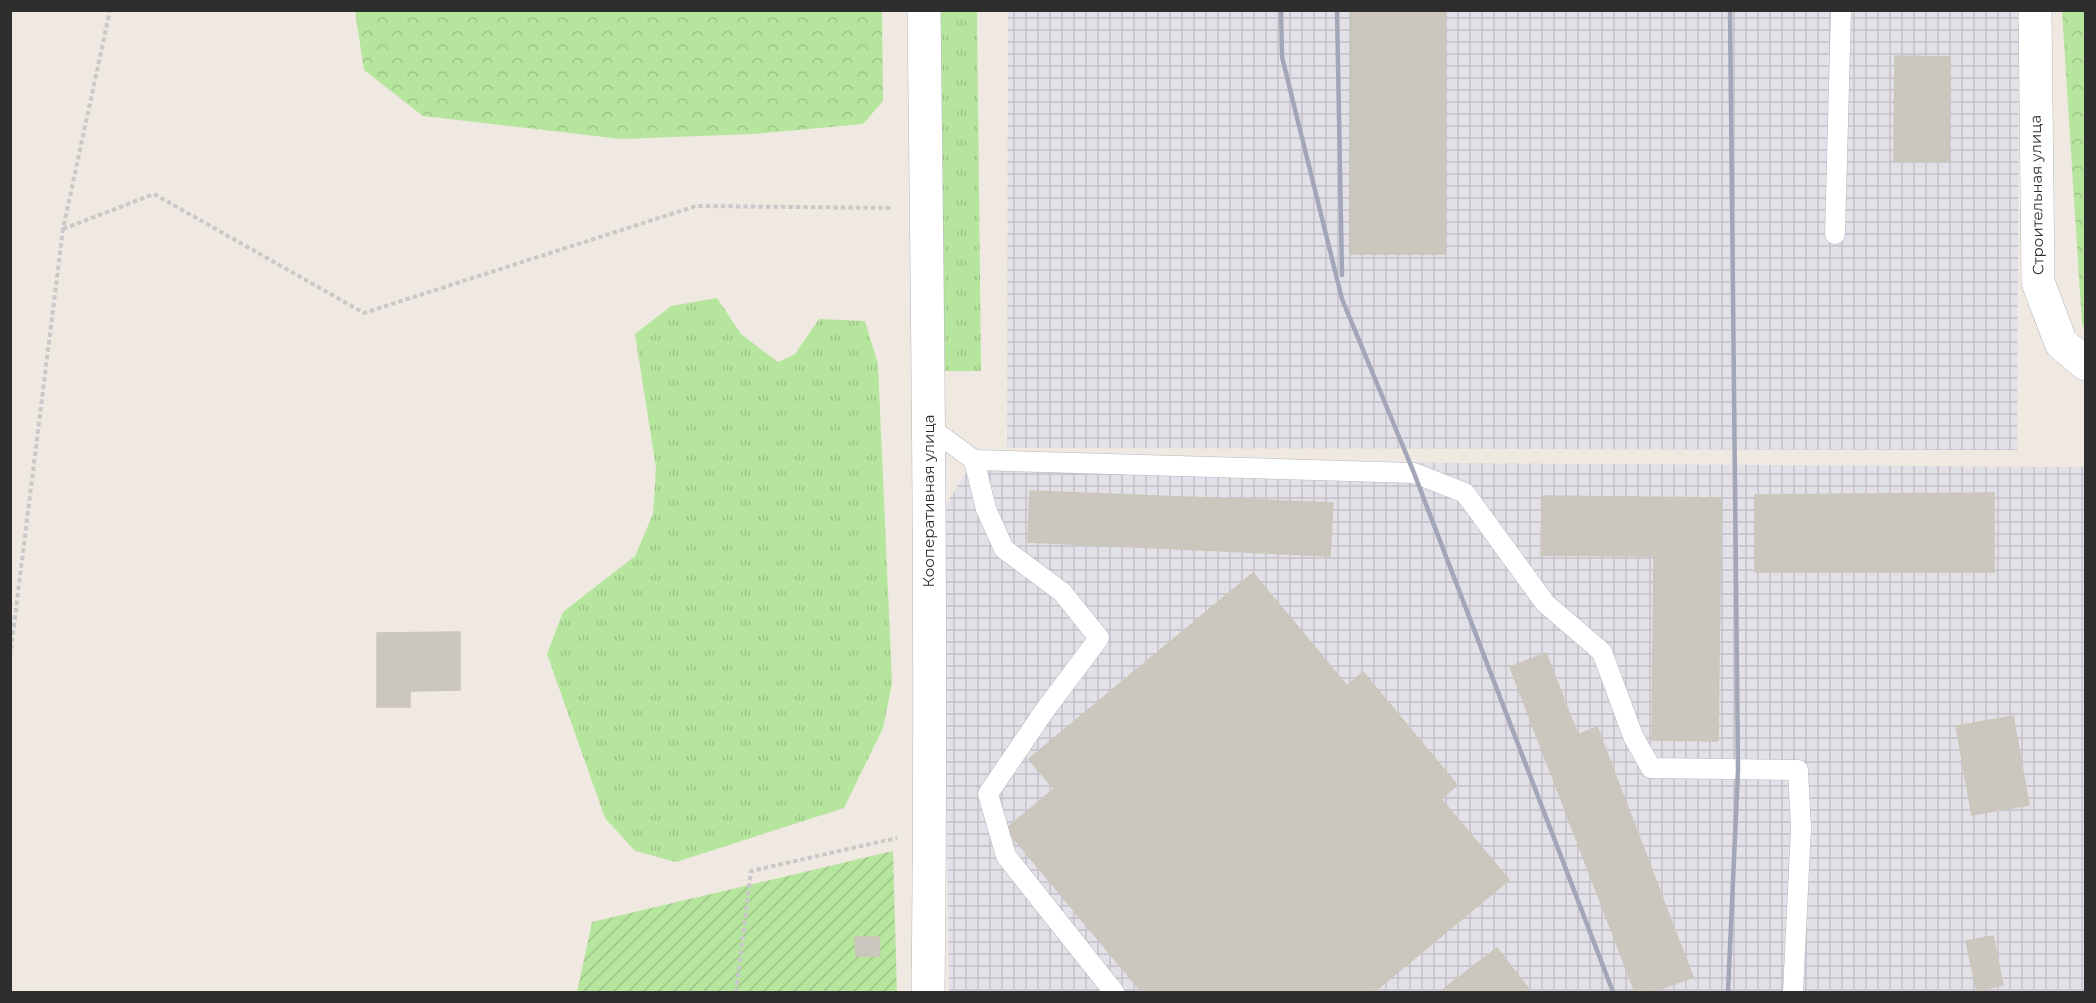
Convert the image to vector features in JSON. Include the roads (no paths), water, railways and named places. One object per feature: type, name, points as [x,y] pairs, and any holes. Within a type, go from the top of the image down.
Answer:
[{"type":"street","name":"Кооперативная улица","points":[[924,10],[929,427],[928,993]]},
{"type":"street","name":"Строительная улица","points":[[2035,10],[2038,282],[2061,343],[2085,364]]},
{"type":"lane","points":[[1835,234],[1842,10]]},
{"type":"lane","points":[[929,427],[974,460],[1414,473],[1466,493],[1545,603],[1602,651],[1633,736],[1651,768],[1798,770],[1801,828],[1793,993]]},
{"type":"lane","points":[[974,460],[986,509],[1004,549],[1062,592],[1099,638],[1045,710],[988,794],[1006,856],[1114,993]]},
{"type":"railway","points":[[1281,10],[1282,57],[1342,299],[1414,473],[1613,992]]},
{"type":"railway","points":[[1337,10],[1342,275]]},
{"type":"railway","points":[[1728,992],[1738,770],[1730,10]]}]
